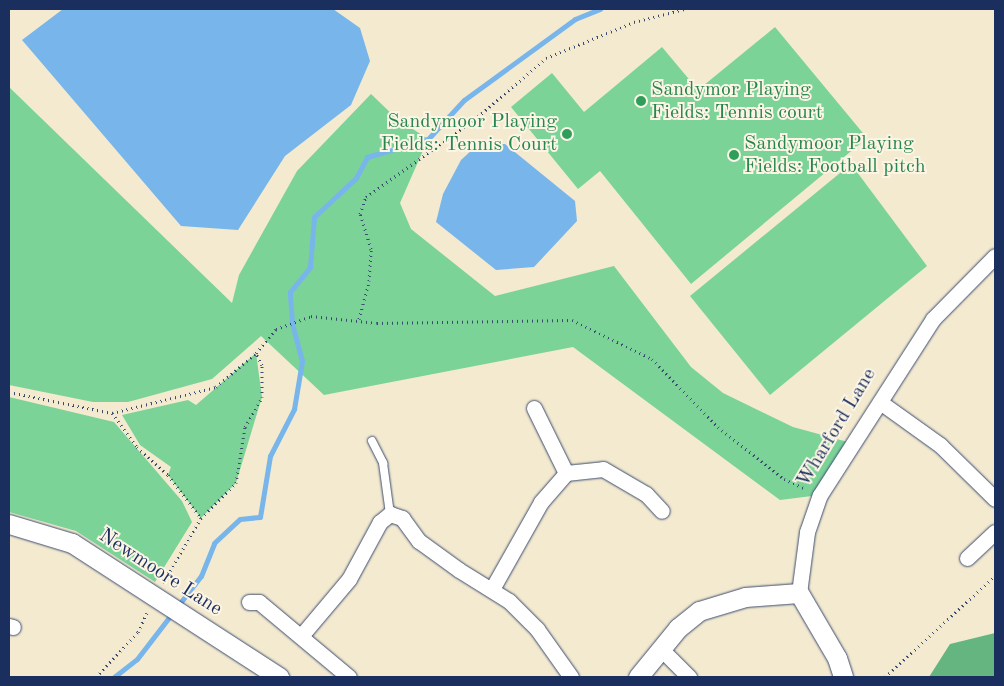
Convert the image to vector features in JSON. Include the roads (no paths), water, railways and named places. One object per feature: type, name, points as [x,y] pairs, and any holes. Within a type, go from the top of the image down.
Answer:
[{"type":"street","name":"Wharford Lane","points":[[799,593],[807,532],[820,494],[933,319],[995,256]]},
{"type":"street","points":[[880,402],[940,445],[995,499]]},
{"type":"street","points":[[534,408],[566,473]]},
{"type":"street","points":[[492,589],[541,502],[566,473],[603,469],[646,494],[662,511]]},
{"type":"street","points":[[301,636],[348,579],[380,522],[390,514],[402,518],[419,541],[459,570],[492,589],[537,629],[571,677]]},
{"type":"street","name":"Newmoore Lane","points":[[9,524],[72,543],[160,598],[279,677]]},
{"type":"street","points":[[967,558],[995,532]]},
{"type":"street","points":[[638,677],[661,649],[699,611],[720,602],[799,593],[837,658],[843,677]]},
{"type":"street","points":[[249,602],[259,602],[349,677]]},
{"type":"street","points":[[661,649],[689,677]]},
{"type":"lane","points":[[372,441],[383,463],[390,514]]},
{"type":"water","points":[[63,9],[333,9],[360,28],[370,61],[351,105],[285,156],[238,230],[181,226],[22,40]]},
{"type":"water","points":[[488,144],[505,144],[575,201],[577,221],[534,267],[496,270],[436,222],[443,194],[461,160],[473,149]]},
{"type":"waterway","points":[[114,677],[137,659],[201,576],[214,543],[240,519],[260,517],[270,456],[294,409],[302,361],[292,323],[290,292],[310,267],[314,217],[356,178],[367,157],[428,139],[464,100],[575,19],[600,9]]},
{"type":"place","name":"Sandymor Playing Fields: Tennis court","points":[[641,101]]},
{"type":"place","name":"Sandymoor Playing Fields: Tennis Court","points":[[567,134]]},
{"type":"place","name":"Sandymoor Playing Fields: Football pitch","points":[[734,155]]}]
